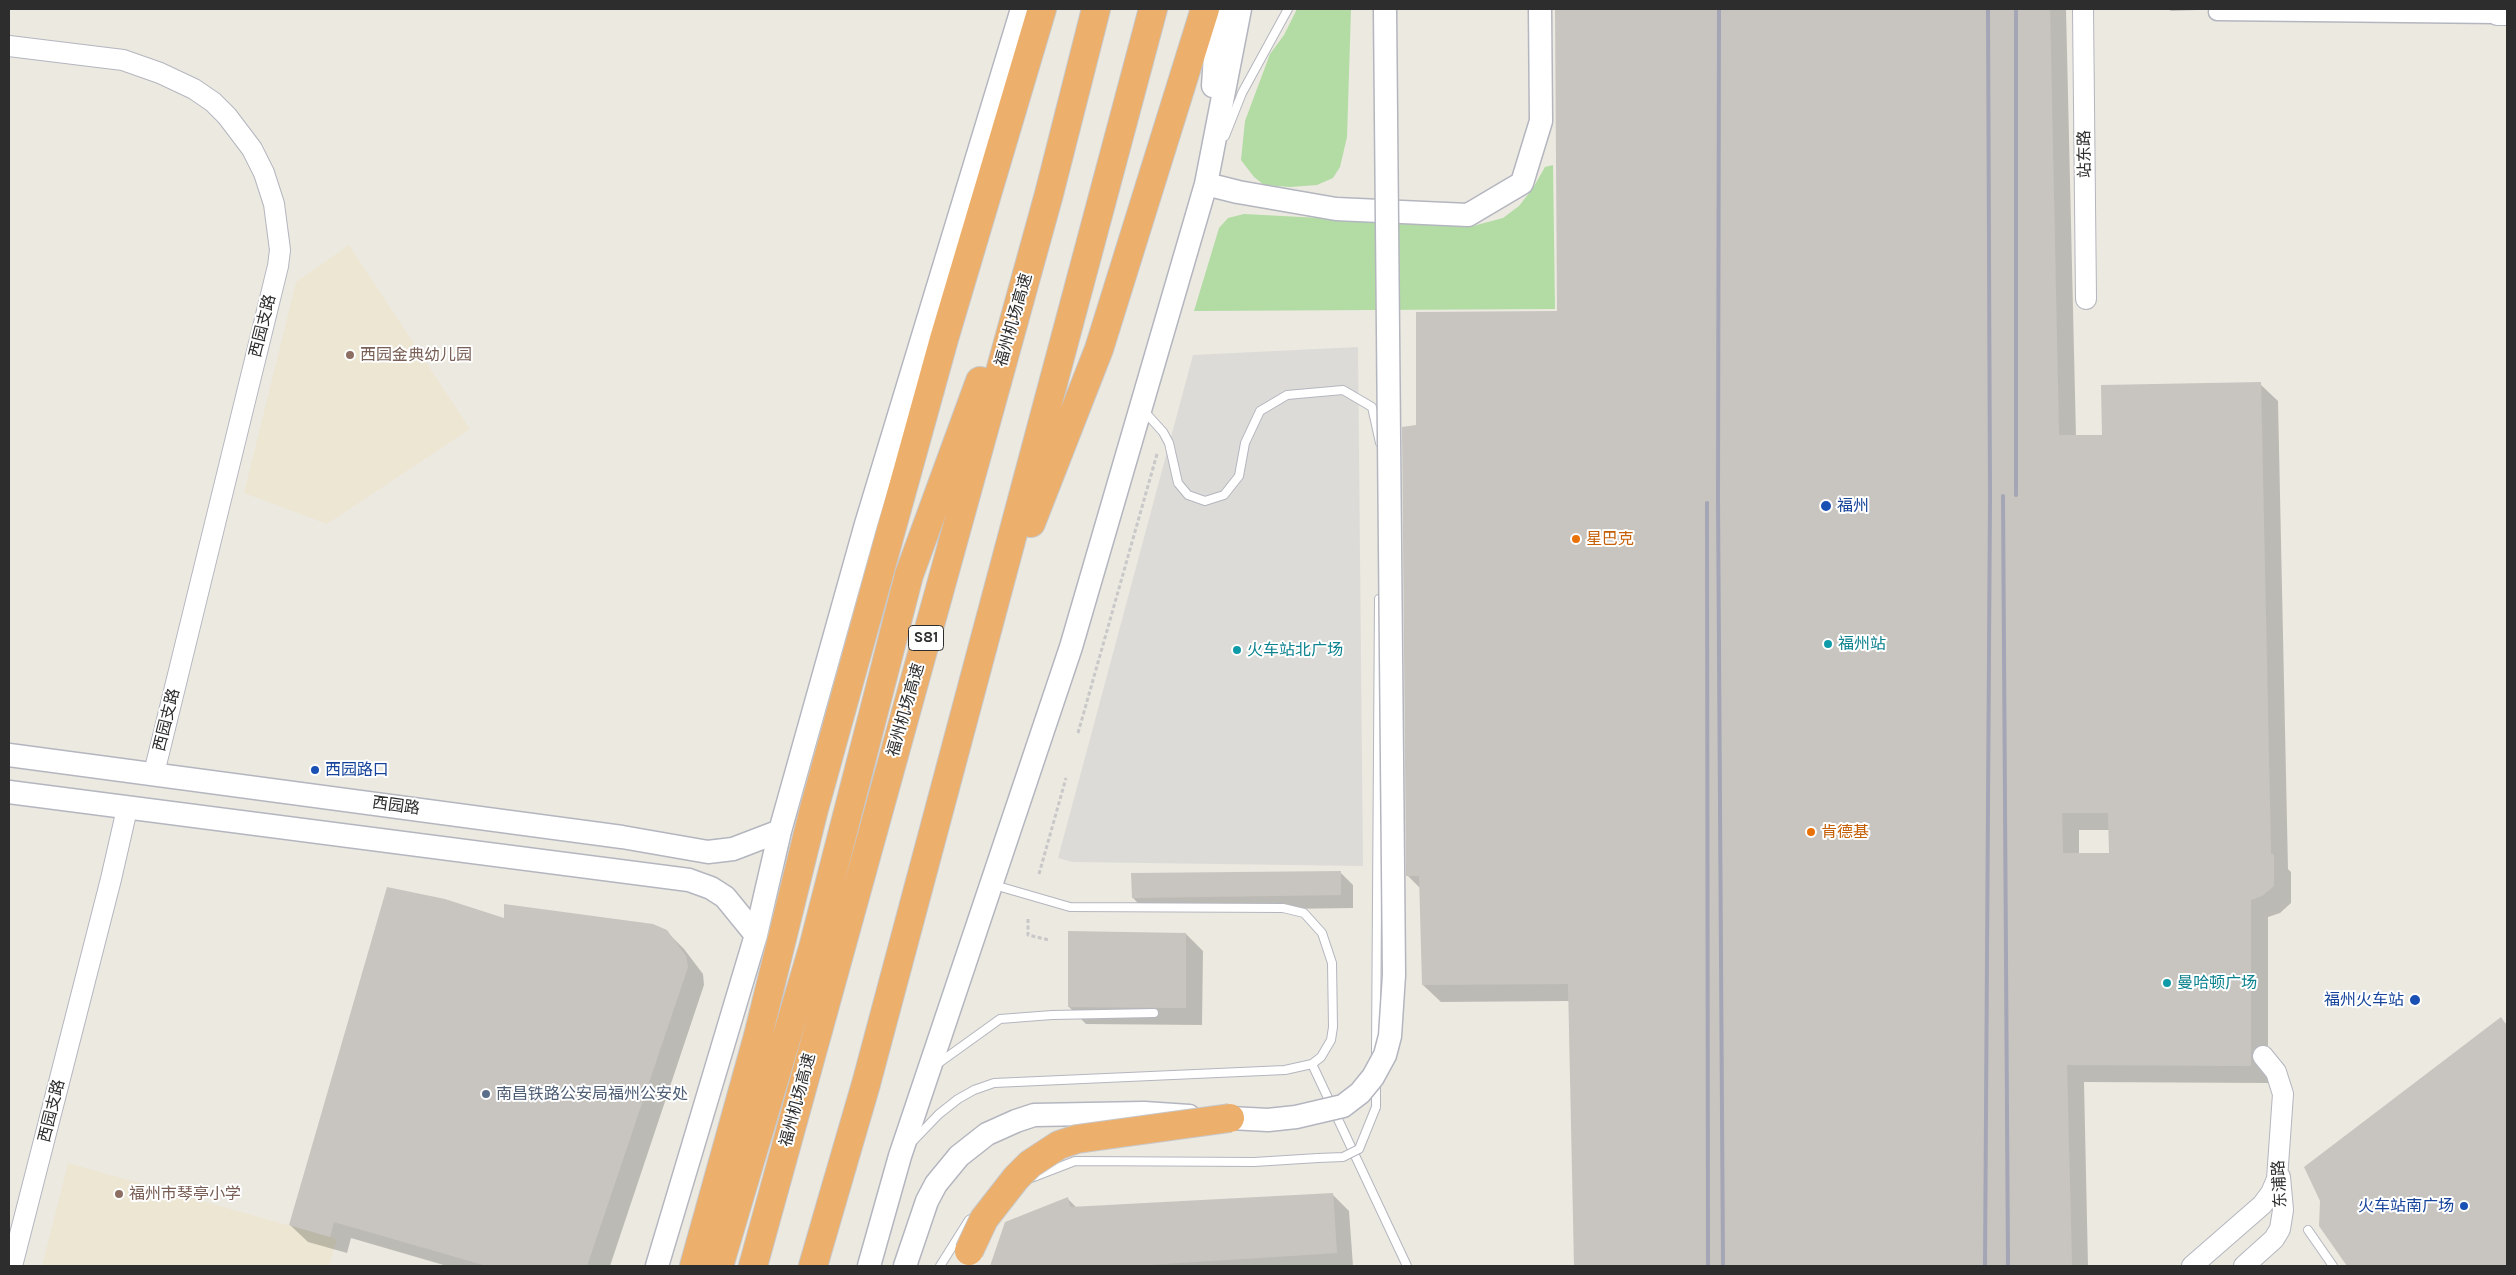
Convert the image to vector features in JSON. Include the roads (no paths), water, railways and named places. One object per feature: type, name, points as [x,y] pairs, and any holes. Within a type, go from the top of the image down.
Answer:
[{"type":"highway","points":[[694,1266],[758,1036],[814,809],[933,377],[1042,9]]},
{"type":"highway","name":"福州机场高速","points":[[753,1266],[1049,194],[1096,9]]},
{"type":"highway","points":[[814,1266],[866,1084],[1153,9]]},
{"type":"highway","points":[[983,645],[1099,349],[1204,9]]},
{"type":"highway","points":[[719,1266],[814,948],[909,575],[1049,194]]},
{"type":"highway","points":[[962,1266],[984,1220],[1001,1196],[1030,1164],[1059,1145],[1077,1139],[1230,1118]]},
{"type":"main road","points":[[656,1266],[756,935],[780,831],[866,524],[1022,9]]},
{"type":"main road","points":[[1206,184],[1218,9]]},
{"type":"main road","points":[[870,1266],[900,1156],[1071,647],[1206,184],[1240,9]]},
{"type":"main road","points":[[905,1266],[927,1201],[946,1169],[974,1144],[1003,1126],[1034,1116],[1050,1114],[1144,1113],[1268,1120],[1296,1117],[1343,1106],[1360,1093],[1373,1077],[1384,1055],[1390,1036],[1394,975],[1385,9]]},
{"type":"main road","points":[[1206,184],[1238,192],[1336,209],[1468,215],[1522,183],[1541,121],[1540,9]]},
{"type":"main road","name":"西园路","points":[[9,755],[622,837],[708,852],[733,850],[780,831]]},
{"type":"main road","points":[[9,792],[77,800],[127,809],[689,880],[712,888],[725,898],[756,935]]},
{"type":"street","name":"站东路","points":[[2083,9],[2086,299]]},
{"type":"street","points":[[2217,12],[2501,13]]},
{"type":"street","name":"西园支路","points":[[9,46],[123,60],[160,73],[194,89],[220,109],[252,149],[264,172],[274,204],[279,242],[278,266],[154,773]]},
{"type":"street","name":"西园支路","points":[[12,1266],[109,889],[127,809]]},
{"type":"street","points":[[2263,1056],[2276,1072],[2283,1094],[2278,1150]]},
{"type":"street","name":"东浦路","points":[[2192,1266],[2268,1198],[2277,1179],[2278,1150]]},
{"type":"street","name":"东浦路","points":[[2244,1266],[2274,1239],[2280,1229],[2283,1210],[2278,1150]]},
{"type":"lane","points":[[1206,184],[1242,93],[1288,9]]},
{"type":"lane","points":[[1141,408],[1163,432],[1169,443],[1178,483],[1188,495],[1205,501],[1224,494],[1239,476],[1245,443],[1260,411],[1287,395],[1343,390],[1372,407],[1380,446],[1380,476]]},
{"type":"lane","points":[[940,1266],[969,1220],[1034,1176],[1075,1161],[1254,1162],[1343,1157],[1360,1149],[1376,1107],[1380,594]]},
{"type":"lane","points":[[900,1156],[922,1131],[958,1099],[974,1090],[994,1083],[1273,1071],[1305,1067],[1312,1064],[1326,1049],[1333,1027],[1332,963],[1322,933],[1304,913],[1282,908],[1070,907],[990,884]]},
{"type":"lane","points":[[928,1070],[1000,1019],[1052,1014],[1154,1013]]},
{"type":"lane","points":[[1312,1064],[1407,1266]]},
{"type":"lane","points":[[2308,1230],[2333,1266]]},
{"type":"railway","points":[[1719,9],[1718,498],[1723,1266]]},
{"type":"railway","points":[[1985,1266],[1990,497],[1988,9]]},
{"type":"railway","points":[[2016,9],[2016,495]]},
{"type":"railway","points":[[2003,496],[2008,1266]]},
{"type":"railway","points":[[1707,503],[1708,1266]]},
{"type":"place","name":"西园金典幼儿园","points":[[350,355]]},
{"type":"place","name":"福州","points":[[1826,506]]},
{"type":"place","name":"星巴克","points":[[1576,539]]},
{"type":"place","name":"福州站","points":[[1828,644]]},
{"type":"place","name":"火车站北广场","points":[[1237,650]]},
{"type":"place","name":"西园路口","points":[[315,770]]},
{"type":"place","name":"肯德基","points":[[1811,832]]},
{"type":"place","name":"曼哈顿广场","points":[[2167,983]]},
{"type":"place","name":"福州火车站","points":[[2415,1000]]},
{"type":"place","name":"南昌铁路公安局福州公安处","points":[[486,1094]]},
{"type":"place","name":"福州市琴亭小学","points":[[119,1194]]},
{"type":"place","name":"火车站南广场","points":[[2464,1206]]}]
